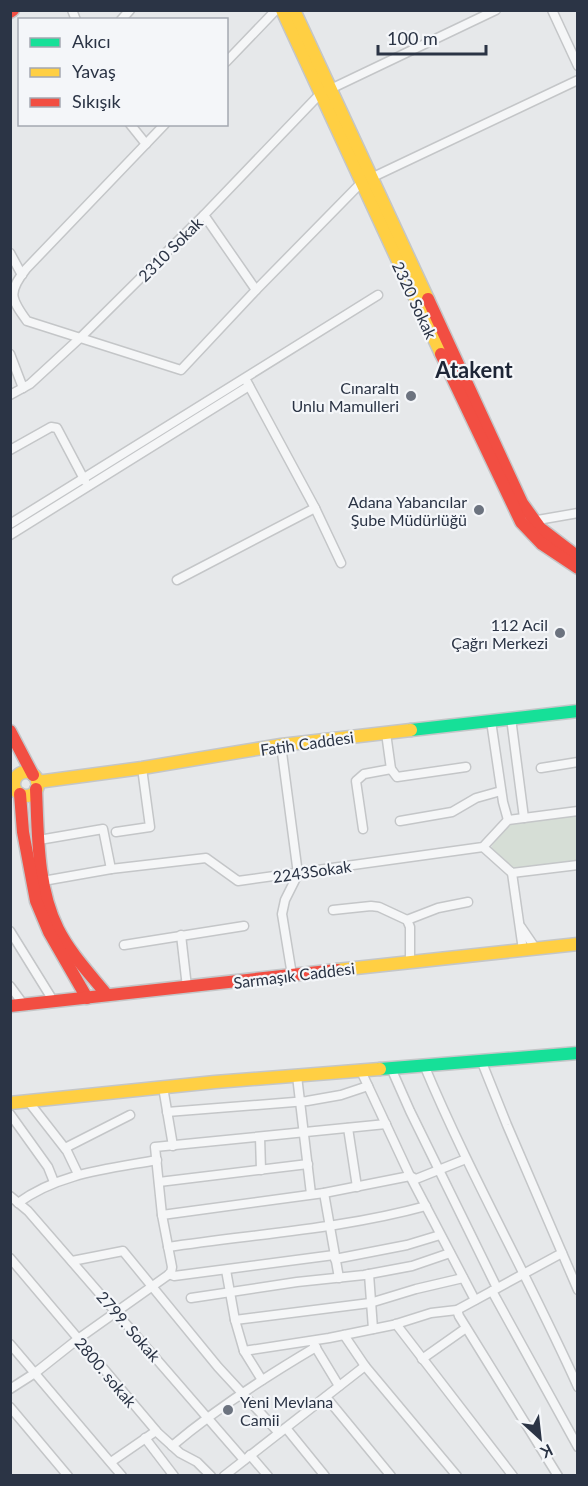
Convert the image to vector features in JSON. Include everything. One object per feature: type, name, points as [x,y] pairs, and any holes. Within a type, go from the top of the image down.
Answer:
[{"type":"street","points":[[228,60],[276,10]]},
{"type":"street","name":"2320 Sokak","points":[[282,10],[325,91],[520,522],[542,544],[578,568]]},
{"type":"street","name":"2320 Sokak","points":[[294,10],[325,91]]},
{"type":"street","points":[[325,91],[496,10]]},
{"type":"street","points":[[552,10],[578,66]]},
{"type":"street","points":[[163,126],[22,275],[14,285],[14,300],[27,321],[182,370],[256,290],[366,180],[578,80]]},
{"type":"street","name":"2310 Sokak","points":[[10,394],[30,384],[80,338],[325,91]]},
{"type":"street","points":[[132,126],[146,144]]},
{"type":"street","name":"2320 Sokak","points":[[366,180],[532,521],[541,531],[578,557]]},
{"type":"street","points":[[204,215],[256,290]]},
{"type":"street","points":[[10,253],[22,275]]},
{"type":"street","points":[[10,535],[85,489],[378,296]]},
{"type":"street","points":[[10,354],[14,375],[23,388]]},
{"type":"street","points":[[10,524],[247,382]]},
{"type":"street","points":[[247,382],[315,508],[340,563]]},
{"type":"street","points":[[10,450],[51,427],[57,428],[84,478],[85,489]]},
{"type":"street","points":[[177,580],[315,508]]},
{"type":"street","points":[[532,521],[578,513]]},
{"type":"street","name":"Fatih Caddesi","points":[[35,782],[142,768],[282,745],[578,711]]},
{"type":"street","points":[[511,718],[524,818]]},
{"type":"street","points":[[491,721],[501,791],[508,820]]},
{"type":"street","points":[[10,731],[35,782],[43,880],[54,919],[68,945],[107,995]]},
{"type":"street","points":[[386,733],[391,769],[395,776],[466,767]]},
{"type":"street","points":[[282,745],[298,874],[285,900],[282,914],[292,975]]},
{"type":"street","points":[[541,768],[578,762]]},
{"type":"street","points":[[116,832],[150,827],[142,768]]},
{"type":"street","points":[[363,829],[356,781],[364,774],[391,769]]},
{"type":"street","points":[[35,782],[23,772],[14,785],[36,901],[49,932],[87,998]]},
{"type":"street","points":[[14,785],[29,795],[35,782]]},
{"type":"street","points":[[400,821],[452,812],[476,798],[501,791]]},
{"type":"street","points":[[523,950],[512,873],[483,846],[508,820],[578,811]]},
{"type":"street","points":[[39,840],[103,829],[111,869]]},
{"type":"street","name":"2243Sokak","points":[[43,880],[111,869],[206,858],[238,881],[483,846]]},
{"type":"street","points":[[512,873],[578,865]]},
{"type":"street","points":[[407,920],[438,908],[468,902]]},
{"type":"street","points":[[333,909],[379,907],[407,920],[410,927],[410,962]]},
{"type":"street","points":[[519,923],[536,949]]},
{"type":"street","points":[[124,945],[244,926]]},
{"type":"street","points":[[10,931],[54,1002]]},
{"type":"street","points":[[181,935],[187,987]]},
{"type":"street","name":"Sarmaşık Caddesi","points":[[10,1006],[578,944]]},
{"type":"street","points":[[10,986],[24,1005]]},
{"type":"street","points":[[10,1103],[163,1087],[578,1053]]},
{"type":"street","points":[[481,1060],[578,1290]]},
{"type":"street","points":[[424,1065],[466,1159],[578,1387]]},
{"type":"street","points":[[391,1068],[494,1290],[578,1447]]},
{"type":"street","points":[[361,1071],[410,1176],[476,1300]]},
{"type":"street","points":[[297,1076],[311,1194]]},
{"type":"street","points":[[167,1112],[301,1102],[341,1095],[368,1086]]},
{"type":"street","points":[[163,1087],[173,1146]]},
{"type":"street","points":[[28,1101],[65,1148],[78,1174]]},
{"type":"street","points":[[10,1114],[48,1167],[54,1182]]},
{"type":"street","points":[[65,1148],[130,1115]]},
{"type":"street","points":[[170,1275],[172,1267],[162,1215],[155,1147],[386,1124]]},
{"type":"street","points":[[348,1128],[357,1187]]},
{"type":"street","points":[[260,1137],[261,1170]]},
{"type":"street","points":[[162,1215],[324,1193],[410,1176],[416,1179],[466,1159]]},
{"type":"street","points":[[18,1203],[34,1191],[78,1174],[157,1160]]},
{"type":"street","points":[[159,1182],[308,1164]]},
{"type":"street","points":[[324,1193],[339,1278]]},
{"type":"street","name":"2799. Sokak","points":[[10,1196],[28,1211],[207,1416],[268,1476]]},
{"type":"street","points":[[168,1247],[329,1225],[426,1206]]},
{"type":"street","points":[[10,1389],[170,1275],[335,1257],[407,1245],[441,1234]]},
{"type":"street","points":[[72,1261],[123,1251],[218,1367],[325,1476]]},
{"type":"street","points":[[191,1299],[369,1274],[412,1266],[450,1253]]},
{"type":"street","points":[[244,1351],[314,1344],[431,1313],[458,1310],[562,1253]]},
{"type":"street","name":"2800. sokak","points":[[10,1258],[156,1431],[172,1446],[197,1462],[211,1476]]},
{"type":"street","points":[[226,1269],[235,1320],[244,1351],[262,1380]]},
{"type":"street","points":[[369,1274],[373,1329]]},
{"type":"street","points":[[235,1320],[372,1303],[416,1289],[463,1278]]},
{"type":"street","points":[[458,1310],[466,1328],[558,1476]]},
{"type":"street","points":[[396,1324],[513,1476]]},
{"type":"street","points":[[422,1359],[466,1328]]},
{"type":"street","points":[[344,1335],[366,1366],[457,1476]]},
{"type":"street","points":[[10,1344],[122,1476]]},
{"type":"street","points":[[172,1446],[207,1416],[314,1344]]},
{"type":"street","points":[[314,1344],[339,1386]]},
{"type":"street","points":[[224,1476],[366,1366]]},
{"type":"street","points":[[326,1397],[391,1476]]},
{"type":"street","points":[[10,1407],[68,1476]]},
{"type":"street","points":[[111,1462],[156,1431]]},
{"type":"street","points":[[145,1438],[174,1476]]},
{"type":"shaded area","points":[[577,815],[577,862],[515,871],[489,850],[508,824]]},
{"type":"traffic: fast","points":[[411,730],[578,711]]},
{"type":"traffic: fast","points":[[380,1069],[578,1053]]},
{"type":"traffic: slow","points":[[282,10],[441,354]]},
{"type":"traffic: slow","points":[[294,10],[428,299]]},
{"type":"traffic: slow","points":[[37,782],[142,768],[281,745],[411,730]]},
{"type":"traffic: slow","points":[[26,772],[34,776],[38,784],[34,792],[26,796],[18,792],[14,784],[18,776],[26,772]]},
{"type":"traffic: slow","points":[[337,970],[578,944]]},
{"type":"traffic: slow","points":[[10,1103],[215,1082],[380,1069]]},
{"type":"traffic: jam","points":[[428,299],[522,503],[540,528],[578,557]]},
{"type":"traffic: jam","points":[[441,354],[521,522],[542,544],[578,568]]},
{"type":"traffic: jam","points":[[10,731],[33,775]]},
{"type":"traffic: jam","points":[[36,789],[42,878],[51,913],[68,946],[107,995]]},
{"type":"traffic: jam","points":[[20,794],[23,832],[36,901],[49,932],[87,998]]},
{"type":"traffic: jam","points":[[10,1006],[337,970]]},
{"type":"place","name":"Cınaraltı Unlu Mamulleri","points":[[411,396]]},
{"type":"place","name":"Adana Yabancılar Şube Müdürlüğü","points":[[479,510]]},
{"type":"place","name":"112 Acil Çağrı Merkezi","points":[[560,633]]},
{"type":"place","name":"Yeni Mevlana Camii","points":[[228,1410]]},
{"type":"district","name":"Atakent","points":[[474,369]]}]
